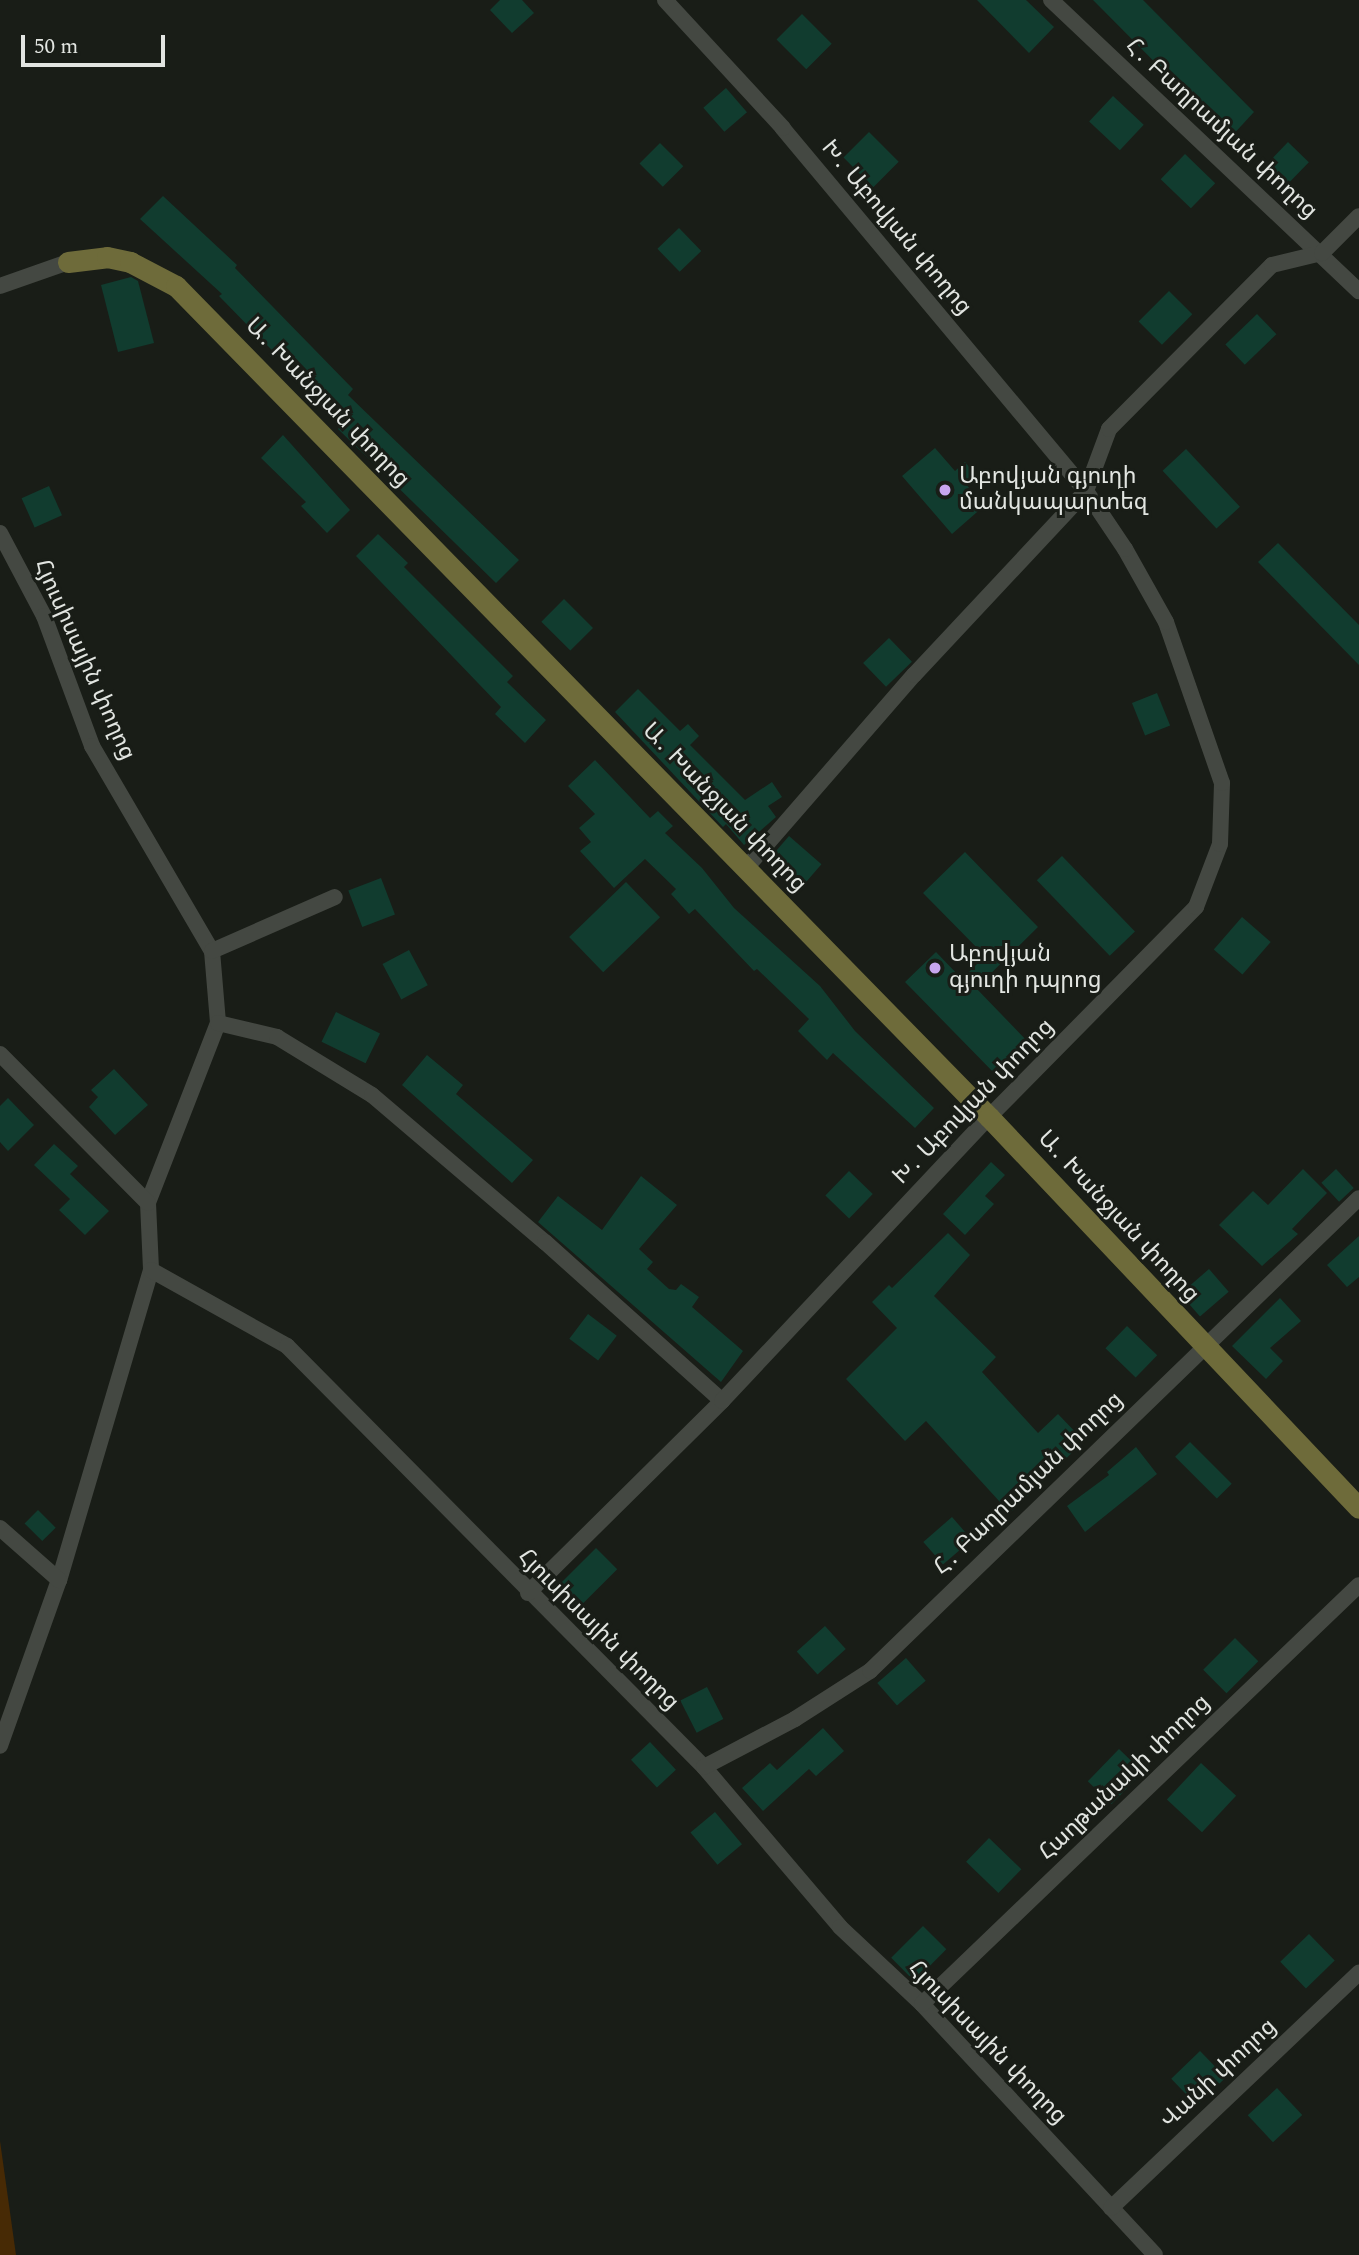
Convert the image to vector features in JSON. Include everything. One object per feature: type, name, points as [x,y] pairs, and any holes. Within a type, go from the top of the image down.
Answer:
[{"type":"street","name":"Խ․ Աբովյան փողոց","points":[[528,1593],[722,1401],[989,1116],[1196,907],[1220,844],[1222,782],[1166,622],[1086,492],[783,128],[664,0]]},
{"type":"street","name":"Հ․ Բաղրամյան փողոց","points":[[1051,0],[1150,98],[1322,253],[1359,291]]},
{"type":"street","points":[[746,868],[914,676],[1086,492],[1109,429],[1202,331],[1272,265],[1322,253],[1359,216]]},
{"type":"street","name":"Ա․ Խանջյան փողոց","points":[[0,286],[68,262],[107,257],[130,262],[176,286],[989,1116],[1202,1346],[1359,1508]]},
{"type":"street","name":"Հյուսիսային փողոց","points":[[0,533],[44,616],[92,746],[212,951],[218,1023],[148,1203],[151,1270],[287,1346],[528,1593],[704,1767],[840,1927],[922,2004],[1155,2255]]},
{"type":"street","points":[[212,951],[335,898]]},
{"type":"street","points":[[218,1023],[277,1037],[372,1095],[545,1242],[722,1401]]},
{"type":"street","points":[[0,1054],[148,1203]]},
{"type":"street","name":"Հ․ Բաղրամյան փողոց","points":[[704,1767],[794,1719],[870,1671],[1202,1346],[1359,1198]]},
{"type":"street","points":[[0,1746],[59,1580],[151,1270]]},
{"type":"street","points":[[0,1528],[59,1580]]},
{"type":"street","name":"Հաղթանակի փողոց","points":[[922,2004],[1359,1585]]},
{"type":"street","name":"Վանի փողոց","points":[[1111,2208],[1359,1973]]},
{"type":"shaded area","points":[[0,2141],[16,2255],[0,2255]]},
{"type":"building","points":[[500,0],[522,0],[534,13],[512,33],[490,10]]},
{"type":"building","points":[[977,0],[1026,0],[1054,27],[1029,53]]},
{"type":"building","points":[[1093,0],[1143,0],[1254,112],[1230,138]]},
{"type":"building","points":[[802,14],[832,44],[806,69],[777,39]]},
{"type":"building","points":[[726,88],[747,112],[724,132],[703,108]]},
{"type":"building","points":[[1113,96],[1144,125],[1120,150],[1089,122]]},
{"type":"building","points":[[869,132],[899,162],[873,187],[844,157]]},
{"type":"building","points":[[1288,142],[1309,162],[1284,188],[1263,168]]},
{"type":"building","points":[[660,143],[683,166],[663,187],[639,164]]},
{"type":"building","points":[[1185,154],[1215,183],[1191,208],[1161,179]]},
{"type":"building","points":[[163,196],[237,265],[235,268],[353,389],[348,395],[519,560],[496,583],[338,429],[343,423],[219,296],[222,294],[140,219]]},
{"type":"building","points":[[679,228],[701,251],[680,272],[657,249]]},
{"type":"building","points":[[131,277],[138,281],[154,343],[118,352],[101,285]]},
{"type":"building","points":[[1169,291],[1192,314],[1162,345],[1139,321]]},
{"type":"building","points":[[1257,314],[1276,334],[1245,365],[1225,345]]},
{"type":"building","points":[[283,435],[350,510],[327,533],[301,506],[306,502],[261,458]]},
{"type":"building","points":[[935,448],[955,471],[965,462],[975,474],[965,483],[984,506],[952,534],[902,476]]},
{"type":"building","points":[[1186,449],[1240,507],[1216,529],[1163,471]]},
{"type":"building","points":[[49,486],[62,515],[35,527],[22,498]]},
{"type":"building","points":[[378,534],[408,563],[404,567],[513,676],[507,682],[546,720],[525,743],[495,714],[501,707],[356,556]]},
{"type":"building","points":[[1278,543],[1359,625],[1359,665],[1258,562]]},
{"type":"building","points":[[564,599],[593,628],[570,651],[541,622]]},
{"type":"building","points":[[889,638],[912,662],[886,687],[863,663]]},
{"type":"building","points":[[638,689],[680,731],[688,724],[699,736],[690,745],[745,800],[772,782],[782,797],[768,806],[776,817],[744,845],[726,824],[723,827],[615,712]]},
{"type":"building","points":[[1157,693],[1170,725],[1145,736],[1132,703]]},
{"type":"building","points":[[595,760],[650,818],[658,811],[673,826],[665,833],[702,868],[734,908],[820,986],[855,1031],[934,1108],[915,1128],[833,1053],[827,1060],[798,1031],[809,1019],[757,969],[754,971],[695,909],[689,914],[671,894],[676,889],[645,859],[614,888],[580,851],[591,842],[579,828],[595,814],[568,786]]},
{"type":"building","points":[[789,836],[821,864],[798,891],[766,862]]},
{"type":"building","name":"Աբովյան գյուղի դպրոց","points":[[965,852],[1038,927],[976,988],[1030,1044],[997,1076],[905,982],[936,952],[962,979],[985,956],[923,893]]},
{"type":"building","points":[[1062,856],[1135,932],[1110,956],[1037,880]]},
{"type":"building","points":[[381,878],[395,914],[362,927],[348,891]]},
{"type":"building","points":[[626,882],[660,917],[603,972],[569,937]]},
{"type":"building","points":[[1242,917],[1271,942],[1242,974],[1214,949]]},
{"type":"building","points":[[409,950],[428,985],[401,999],[383,964]]},
{"type":"building","points":[[336,1012],[380,1033],[366,1063],[322,1042]]},
{"type":"building","points":[[427,1055],[463,1085],[456,1094],[533,1160],[512,1183],[402,1085]]},
{"type":"building","points":[[114,1069],[148,1105],[115,1135],[89,1107],[98,1097],[91,1090]]},
{"type":"building","points":[[8,1098],[34,1125],[8,1151],[0,1142],[0,1106]]},
{"type":"building","points":[[54,1144],[78,1166],[70,1174],[109,1211],[85,1235],[59,1210],[70,1199],[34,1165]]},
{"type":"building","points":[[991,1162],[1005,1175],[985,1196],[994,1204],[965,1235],[943,1214]]},
{"type":"building","points":[[1303,1169],[1327,1193],[1292,1229],[1298,1234],[1262,1266],[1219,1225],[1253,1191],[1268,1205]]},
{"type":"building","points":[[1336,1169],[1354,1188],[1339,1202],[1321,1183]]},
{"type":"building","points":[[849,1171],[873,1194],[849,1218],[825,1195]]},
{"type":"building","points":[[641,1176],[677,1205],[639,1249],[653,1262],[647,1269],[669,1289],[676,1290],[681,1284],[699,1297],[692,1307],[743,1351],[721,1382],[538,1222],[558,1196],[602,1230]]},
{"type":"building","points":[[948,1233],[970,1255],[934,1296],[996,1357],[982,1372],[1038,1433],[1058,1414],[1084,1441],[1010,1513],[926,1421],[905,1441],[846,1379],[897,1328],[872,1302],[889,1285],[892,1288]]},
{"type":"building","points":[[1359,1236],[1359,1277],[1347,1287],[1327,1265]]},
{"type":"building","points":[[1209,1269],[1229,1292],[1200,1317],[1180,1294]]},
{"type":"building","points":[[1280,1298],[1301,1321],[1270,1348],[1283,1361],[1266,1379],[1232,1346]]},
{"type":"building","points":[[588,1314],[617,1336],[598,1360],[569,1339]]},
{"type":"building","points":[[1127,1326],[1157,1355],[1136,1377],[1105,1348]]},
{"type":"building","points":[[1190,1442],[1232,1484],[1217,1499],[1175,1457]]},
{"type":"building","points":[[1136,1447],[1157,1474],[1085,1532],[1067,1506],[1109,1475],[1107,1472]]},
{"type":"building","points":[[38,1510],[56,1528],[42,1541],[25,1523]]},
{"type":"building","points":[[952,1517],[972,1540],[943,1565],[923,1542]]},
{"type":"building","points":[[596,1548],[617,1569],[578,1609],[556,1588]]},
{"type":"building","points":[[825,1626],[846,1649],[818,1674],[797,1651]]},
{"type":"building","points":[[1235,1638],[1258,1661],[1227,1693],[1203,1670]]},
{"type":"building","points":[[906,1658],[926,1681],[897,1706],[877,1683]]},
{"type":"building","points":[[707,1687],[723,1719],[697,1733],[680,1701]]},
{"type":"building","points":[[823,1728],[844,1751],[816,1776],[809,1769],[763,1811],[742,1788],[770,1763],[777,1770]]},
{"type":"building","points":[[650,1742],[676,1770],[657,1788],[631,1760]]},
{"type":"building","points":[[1119,1749],[1143,1772],[1111,1804],[1088,1781]]},
{"type":"building","points":[[1201,1763],[1236,1796],[1202,1832],[1167,1800]]},
{"type":"building","points":[[715,1812],[742,1844],[717,1865],[690,1833]]},
{"type":"building","points":[[989,1838],[1021,1869],[998,1893],[966,1862]]},
{"type":"building","points":[[923,1926],[946,1949],[915,1981],[891,1958]]},
{"type":"building","points":[[1309,1934],[1335,1961],[1306,1988],[1280,1962]]},
{"type":"building","points":[[1200,2051],[1226,2078],[1197,2105],[1171,2079]]},
{"type":"building","points":[[1277,2088],[1302,2115],[1273,2142],[1248,2115]]},
{"type":"place","name":"Աբովյան գյուղի մանկապարտեզ","points":[[945,490]]},
{"type":"place","name":"Աբովյան գյուղի դպրոց","points":[[935,968]]}]
